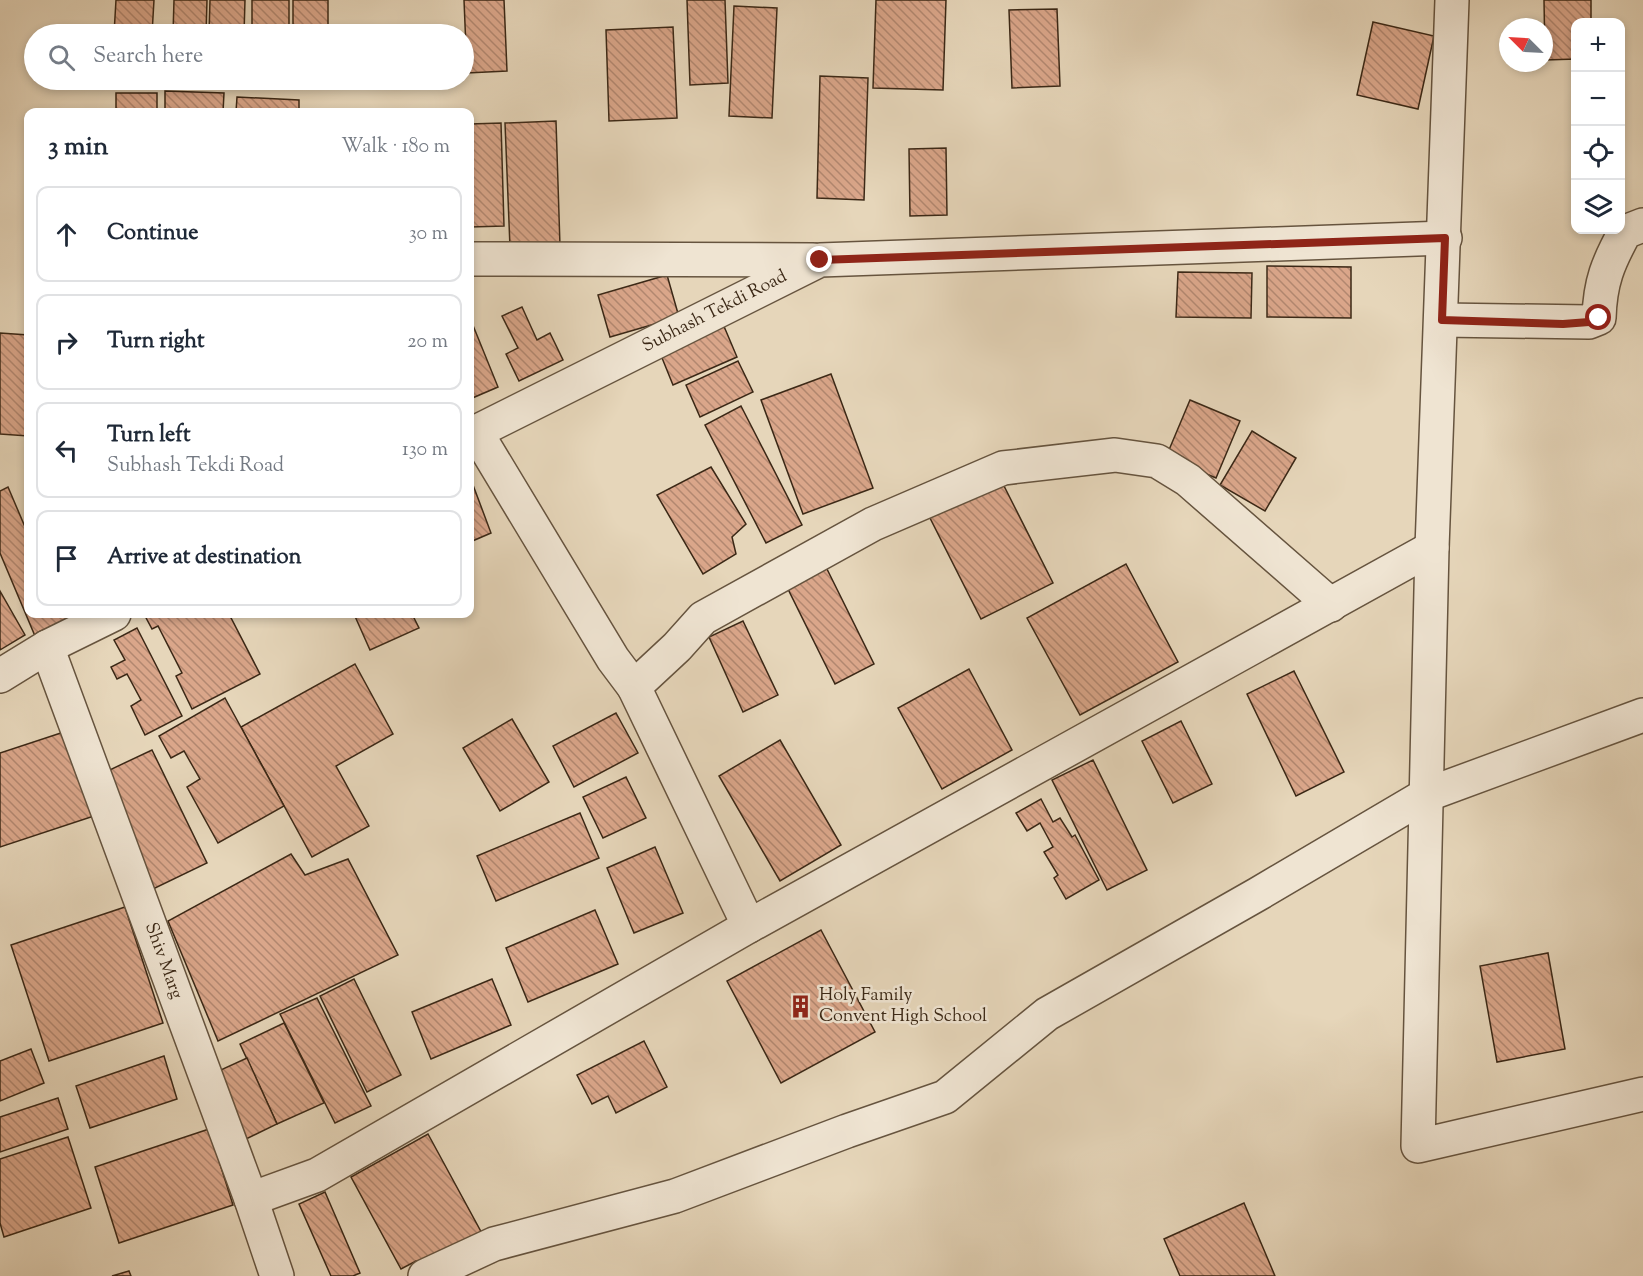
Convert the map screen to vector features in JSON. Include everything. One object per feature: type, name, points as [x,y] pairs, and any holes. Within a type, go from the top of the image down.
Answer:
[{"type":"street","points":[[1452,0],[1432,548],[1418,1146],[1643,1094]]},
{"type":"street","points":[[1442,320],[1563,324],[1589,322],[1599,318],[1600,294],[1609,261],[1625,232],[1643,225]]},
{"type":"street","name":"Subhash Tekdi Road","points":[[474,433],[820,260],[1445,238]]},
{"type":"street","points":[[474,259],[820,260]]},
{"type":"street","points":[[474,436],[613,659],[634,687],[749,926]]},
{"type":"street","points":[[634,687],[704,618],[873,524],[1003,468],[1115,454],[1156,461],[1188,480],[1331,605]]},
{"type":"street","points":[[251,1199],[317,1174],[749,926],[1432,548]]},
{"type":"street","points":[[0,676],[47,647],[106,618]]},
{"type":"street","name":"Shiv Marg","points":[[47,647],[251,1199],[276,1276]]},
{"type":"street","points":[[425,1276],[494,1244],[675,1196],[847,1131],[945,1097],[1047,1014],[1426,795],[1643,715]]},
{"type":"building","points":[[116,0],[154,0],[153,24],[115,24]]},
{"type":"building","points":[[174,0],[207,0],[206,24],[173,24]]},
{"type":"building","points":[[210,0],[245,0],[244,24],[209,24]]},
{"type":"building","points":[[252,0],[289,0],[289,24],[252,24]]},
{"type":"building","points":[[293,0],[328,0],[328,24],[293,24]]},
{"type":"building","points":[[464,0],[504,0],[507,71],[474,73],[474,24],[465,24]]},
{"type":"building","points":[[687,0],[725,0],[728,83],[690,85]]},
{"type":"building","points":[[876,0],[946,0],[943,90],[873,88]]},
{"type":"building","points":[[1544,0],[1591,0],[1591,18],[1571,18],[1571,59],[1553,60],[1553,18],[1544,18]]},
{"type":"building","points":[[734,6],[777,8],[772,118],[729,116]]},
{"type":"building","points":[[1057,9],[1060,86],[1012,88],[1009,10]]},
{"type":"building","points":[[1373,22],[1434,36],[1418,109],[1357,95]]},
{"type":"building","points":[[673,27],[677,118],[609,121],[606,30]]},
{"type":"building","points":[[820,76],[868,78],[864,200],[817,198]]},
{"type":"building","points":[[165,91],[224,93],[223,108],[165,108]]},
{"type":"building","points":[[116,93],[157,93],[157,108],[116,108]]},
{"type":"building","points":[[237,97],[299,100],[299,108],[236,108]]},
{"type":"building","points":[[556,121],[560,246],[510,247],[505,123]]},
{"type":"building","points":[[501,123],[504,226],[474,227],[474,124]]},
{"type":"building","points":[[946,148],[947,215],[910,216],[909,149]]},
{"type":"building","points":[[1267,266],[1351,267],[1351,318],[1267,317]]},
{"type":"building","points":[[1178,272],[1252,273],[1251,318],[1176,317]]},
{"type":"building","points":[[667,275],[679,317],[610,337],[598,295]]},
{"type":"building","points":[[522,307],[537,340],[550,333],[563,360],[519,381],[506,354],[518,348],[502,316]]},
{"type":"building","points":[[723,324],[737,357],[673,385],[660,353]]},
{"type":"building","points":[[474,328],[498,387],[474,397]]},
{"type":"building","points":[[0,333],[24,335],[24,436],[0,434]]},
{"type":"building","points":[[738,361],[753,392],[700,417],[686,385]]},
{"type":"building","points":[[831,374],[873,488],[803,514],[761,400]]},
{"type":"building","points":[[1190,400],[1240,421],[1216,478],[1166,457]]},
{"type":"building","points":[[741,406],[802,525],[766,543],[705,425]]},
{"type":"building","points":[[1252,431],[1296,458],[1265,511],[1220,485]]},
{"type":"building","points":[[711,467],[746,524],[732,537],[736,554],[703,574],[657,495]]},
{"type":"building","points":[[1001,480],[1053,583],[981,619],[929,516]]},
{"type":"building","points":[[8,487],[24,525],[24,610],[0,553],[0,491]]},
{"type":"building","points":[[474,488],[491,533],[474,540]]},
{"type":"building","points":[[823,561],[874,664],[835,684],[784,581]]},
{"type":"building","points":[[1126,564],[1178,662],[1080,715],[1027,618]]},
{"type":"building","points":[[0,591],[25,635],[0,650]]},
{"type":"building","points":[[27,618],[78,618],[35,636]]},
{"type":"building","points":[[146,618],[231,618],[260,674],[192,709],[176,676],[182,673],[158,626],[152,629]]},
{"type":"building","points":[[356,618],[414,618],[419,628],[370,650]]},
{"type":"building","points":[[743,621],[778,695],[743,712],[709,637]]},
{"type":"building","points":[[137,628],[182,716],[145,735],[131,706],[141,700],[127,674],[117,679],[111,667],[125,660],[114,640]]},
{"type":"building","points":[[355,664],[393,734],[336,766],[369,826],[312,857],[241,727]]},
{"type":"building","points":[[969,669],[1012,750],[942,789],[898,708]]},
{"type":"building","points":[[1294,671],[1344,772],[1296,796],[1247,694]]},
{"type":"building","points":[[225,698],[284,806],[218,843],[187,787],[200,779],[184,751],[171,758],[159,736]]},
{"type":"building","points":[[616,713],[638,753],[574,787],[553,746]]},
{"type":"building","points":[[512,719],[549,782],[500,811],[463,748]]},
{"type":"building","points":[[1181,721],[1212,784],[1173,803],[1142,741]]},
{"type":"building","points":[[76,728],[103,813],[0,847],[0,753]]},
{"type":"building","points":[[780,740],[841,845],[780,881],[719,776]]},
{"type":"building","points":[[152,750],[207,863],[153,889],[99,775]]},
{"type":"building","points":[[1093,760],[1147,870],[1107,890],[1052,780]]},
{"type":"building","points":[[626,777],[646,818],[603,838],[583,797]]},
{"type":"building","points":[[1041,799],[1053,822],[1060,818],[1072,837],[1075,835],[1099,880],[1066,899],[1054,878],[1058,875],[1044,852],[1053,847],[1040,823],[1027,831],[1016,813]]},
{"type":"building","points":[[580,813],[599,858],[496,901],[477,856]]},
{"type":"building","points":[[655,847],[683,913],[634,933],[607,868]]},
{"type":"building","points":[[291,854],[305,875],[348,859],[398,955],[218,1041],[168,921]]},
{"type":"building","points":[[125,907],[163,1023],[49,1061],[11,945]]},
{"type":"building","points":[[595,910],[618,964],[528,1002],[506,948]]},
{"type":"building","name":"Holy Family Convent High School","points":[[821,930],[875,1032],[781,1083],[727,981]]},
{"type":"building","points":[[1548,953],[1565,1049],[1497,1062],[1480,966]]},
{"type":"building","points":[[354,979],[401,1075],[367,1092],[320,996]]},
{"type":"building","points":[[492,979],[511,1025],[431,1059],[412,1012]]},
{"type":"building","points":[[317,998],[371,1106],[335,1123],[280,1014]]},
{"type":"building","points":[[284,1023],[324,1103],[277,1124],[240,1044]]},
{"type":"building","points":[[644,1041],[667,1087],[616,1113],[608,1096],[592,1104],[577,1075]]},
{"type":"building","points":[[31,1049],[44,1083],[0,1101],[0,1061]]},
{"type":"building","points":[[164,1056],[177,1099],[90,1128],[76,1086]]},
{"type":"building","points":[[247,1058],[277,1124],[244,1140],[214,1073]]},
{"type":"building","points":[[58,1098],[68,1129],[0,1152],[0,1117]]},
{"type":"building","points":[[209,1129],[233,1205],[119,1243],[95,1167]]},
{"type":"building","points":[[428,1134],[485,1239],[423,1273],[416,1261],[401,1269],[351,1177]]},
{"type":"building","points":[[68,1137],[91,1208],[4,1237],[0,1223],[0,1159]]},
{"type":"building","points":[[325,1192],[360,1273],[353,1276],[331,1276],[299,1204]]},
{"type":"building","points":[[1244,1203],[1275,1276],[1180,1276],[1164,1239]]},
{"type":"building","points":[[129,1271],[131,1276],[112,1276]]},
{"type":"place","name":"Holy Family Convent High School","points":[[801,1006]]},
{"type":"route","points":[[820,260],[1445,238],[1442,320],[1563,324],[1589,322],[1599,318]]}]
